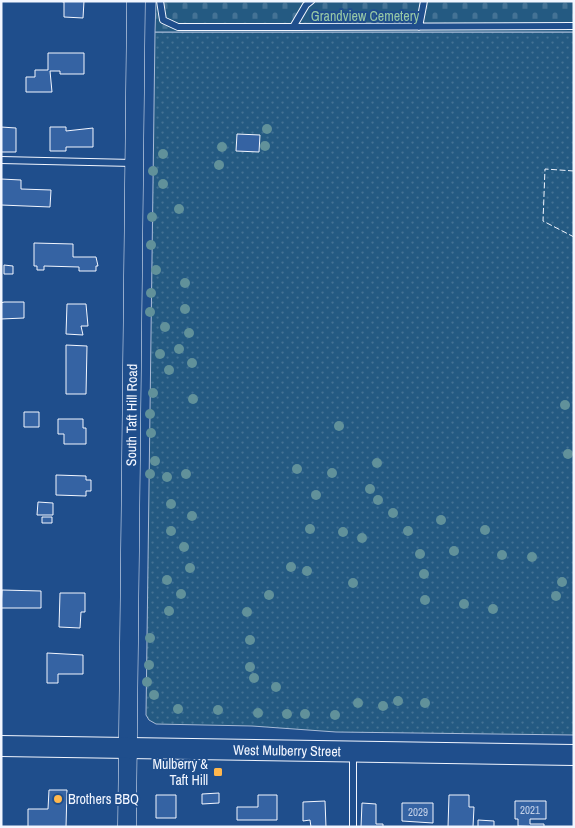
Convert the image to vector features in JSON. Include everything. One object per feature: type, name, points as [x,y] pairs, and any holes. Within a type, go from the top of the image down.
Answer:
[{"type":"main road","name":"South Taft Hill Road","points":[[127,827],[136,1]]},
{"type":"main road","name":"West Mulberry Street","points":[[1,746],[574,755]]},
{"type":"lane","points":[[160,1],[163,20],[178,27],[419,27],[506,24],[574,26]]},
{"type":"lane","points":[[293,27],[306,5],[311,1]]},
{"type":"lane","points":[[419,27],[424,1]]},
{"type":"lane","points":[[1,160],[134,163]]},
{"type":"lane","points":[[353,752],[353,827]]},
{"type":"green space","name":"Grandview Cemetery","points":[[156,1],[574,1],[574,32],[155,32]]},
{"type":"green space","points":[[155,32],[574,32],[574,735],[336,732],[252,726],[156,724],[149,720],[146,715]]},
{"type":"building","points":[[59,1],[84,1],[83,18],[64,17],[64,2]]},
{"type":"building","points":[[48,53],[84,53],[84,74],[60,74],[60,71],[50,71],[52,92],[26,92],[26,77],[35,77],[35,70],[48,70]]},
{"type":"building","points":[[1,127],[16,128],[16,152],[1,152]]},
{"type":"building","points":[[50,127],[66,127],[66,131],[93,128],[93,147],[66,147],[66,151],[50,151]]},
{"type":"building","points":[[237,134],[260,135],[259,152],[236,151]]},
{"type":"building","points":[[1,179],[21,180],[21,189],[51,190],[50,207],[1,205]]},
{"type":"building","points":[[34,243],[73,244],[73,257],[96,257],[98,266],[96,266],[96,271],[79,271],[79,267],[44,266],[44,270],[37,270],[37,266],[34,266]]},
{"type":"building","points":[[4,265],[13,266],[13,274],[4,274]]},
{"type":"building","points":[[24,302],[24,318],[1,319],[1,303]]},
{"type":"building","points":[[67,304],[86,304],[88,326],[81,326],[83,335],[66,334]]},
{"type":"building","points":[[66,345],[87,346],[86,394],[66,394]]},
{"type":"building","points":[[24,412],[39,412],[39,427],[24,427]]},
{"type":"building","points":[[58,419],[83,419],[83,428],[86,428],[86,444],[64,444],[64,434],[58,434]]},
{"type":"building","points":[[56,475],[86,476],[86,480],[91,480],[91,491],[86,491],[86,496],[56,495]]},
{"type":"building","points":[[38,502],[53,503],[53,515],[37,515]]},
{"type":"building","points":[[42,517],[52,517],[52,523],[42,523]]},
{"type":"building","points":[[2,590],[41,591],[41,608],[1,608]]},
{"type":"building","points":[[60,593],[85,593],[85,612],[81,612],[80,628],[59,627]]},
{"type":"building","points":[[47,653],[83,655],[83,674],[58,674],[58,683],[47,683]]},
{"type":"building","name":"Brothers BBQ","points":[[49,790],[67,790],[66,827],[28,827],[28,809],[48,809]]},
{"type":"building","points":[[219,793],[219,803],[202,804],[202,794]]},
{"type":"building","points":[[156,795],[176,795],[176,818],[156,818]]},
{"type":"building","points":[[258,795],[277,795],[277,820],[237,820],[237,807],[258,807]]},
{"type":"building","points":[[449,795],[469,795],[469,807],[474,807],[473,827],[448,827]]},
{"type":"building","points":[[325,801],[326,827],[311,827],[310,820],[303,821],[303,802]]},
{"type":"building","points":[[515,801],[546,801],[546,819],[530,819],[530,824],[544,824],[544,827],[518,826],[518,819],[515,819]]},
{"type":"building","points":[[362,803],[376,804],[376,824],[383,824],[383,827],[361,827]]},
{"type":"building","points":[[402,803],[433,803],[433,823],[402,821]]},
{"type":"building","points":[[478,820],[494,821],[494,827],[478,827]]},
{"type":"fence","points":[[574,171],[545,169],[543,221],[574,237]]},
{"type":"place","name":"Mulberry & Taft Hill","points":[[218,772]]},
{"type":"place","name":"Brothers BBQ","points":[[58,799]]}]
